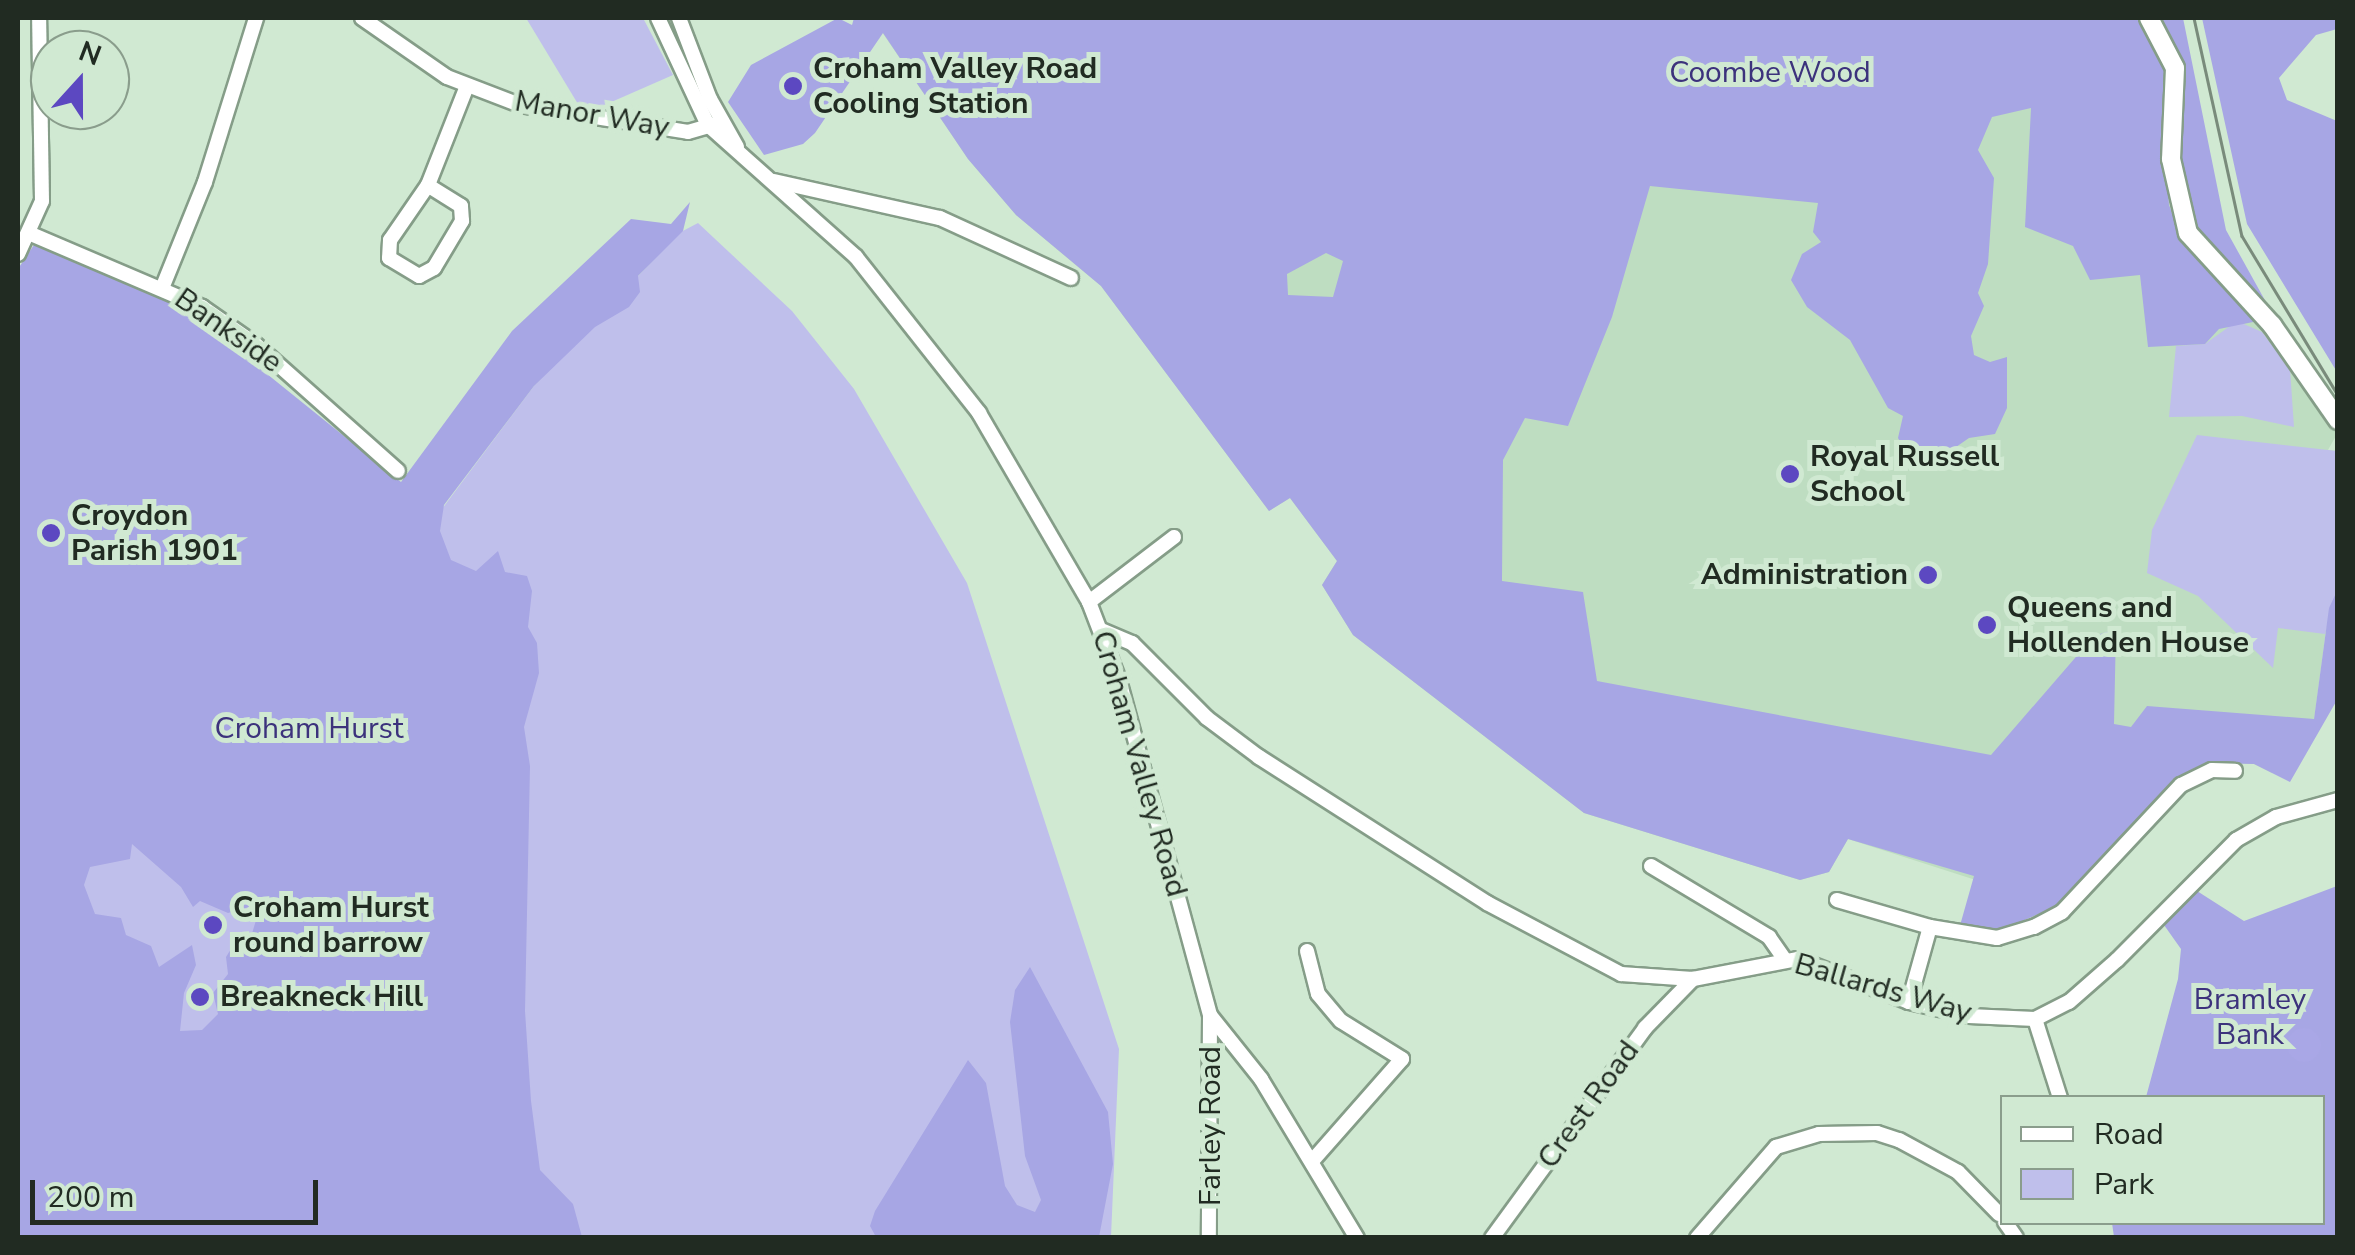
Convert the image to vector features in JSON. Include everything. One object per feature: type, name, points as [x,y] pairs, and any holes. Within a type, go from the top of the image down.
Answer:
[{"type":"main road","points":[[2149,18],[2175,68],[2171,159],[2188,232],[2272,325],[2338,420]]},
{"type":"street","points":[[18,254],[31,234],[42,201],[39,18]]},
{"type":"street","points":[[163,286],[206,182],[256,18]]},
{"type":"street","name":"Manor Way","points":[[362,18],[467,86],[558,114],[688,132],[717,125]]},
{"type":"street","name":"Croham Valley Road","points":[[658,18],[717,125],[856,257],[914,326],[1014,467],[1101,630],[1210,1015],[1252,1067],[1357,1238]]},
{"type":"street","name":"Croham Valley Road","points":[[679,18],[717,125]]},
{"type":"street","points":[[428,185],[461,206],[462,221],[434,268],[419,276],[390,258],[390,240],[428,185],[467,86]]},
{"type":"street","points":[[774,181],[940,218],[1071,278]]},
{"type":"street","name":"Bankside","points":[[31,234],[163,286],[255,344],[398,471]]},
{"type":"street","points":[[1089,602],[1174,538]]},
{"type":"street","name":"Ballards Way","points":[[1101,630],[1132,643],[1207,718],[1259,757],[1394,846],[1585,959],[1652,978],[1693,979],[1786,960],[1909,1002],[1970,1016],[2035,1019]]},
{"type":"street","points":[[1837,900],[1930,927],[1996,938],[2034,927],[2062,912],[2180,785],[2212,770],[2235,771]]},
{"type":"street","points":[[2059,1095],[2035,1019],[2069,1002],[2105,971],[2236,840],[2276,818],[2338,800]]},
{"type":"street","points":[[1651,866],[1770,937],[1786,960]]},
{"type":"street","points":[[1909,1002],[1930,927]]},
{"type":"street","points":[[1308,951],[1318,994],[1341,1021],[1402,1060],[1312,1162]]},
{"type":"street","points":[[1652,978],[1666,1004]]},
{"type":"street","name":"Crest Road","points":[[1492,1238],[1666,1004],[1693,979]]},
{"type":"street","name":"Farley Road","points":[[1208,1238],[1210,1015]]},
{"type":"street","points":[[1212,1054],[1231,1054],[1252,1067]]},
{"type":"street","points":[[1703,1236],[1776,1147],[1819,1134],[1899,1140],[1958,1172],[2000,1215]]},
{"type":"shaded area","name":"Royal Russell School","points":[[888,18],[1938,59],[2164,158],[2184,236],[2267,329],[2337,434],[2328,450],[2337,451],[2337,591],[2329,608],[2314,720],[2272,773],[2254,764],[2212,763],[2178,779],[2057,906],[1848,839],[1829,872],[1800,880],[1584,813],[1353,635],[1322,585],[1337,561],[1290,498],[1269,511],[1101,286],[1016,215],[968,159],[882,32]]},
{"type":"shaded area","points":[[2304,1028],[2316,1033],[2321,1045],[2316,1057],[2304,1062],[2292,1057],[2287,1045],[2292,1033]]},
{"type":"green space","points":[[526,18],[643,18],[673,75],[584,114]]},
{"type":"green space","name":"Royal Russell School","points":[[838,18],[852,25],[854,18],[2141,18],[2164,52],[2172,83],[2164,143],[2169,205],[2183,242],[2258,321],[2219,329],[2205,344],[2148,347],[2140,275],[2090,280],[2073,246],[2025,227],[2031,108],[1992,117],[1978,150],[1994,178],[1988,264],[1978,293],[1984,306],[1971,336],[1974,355],[1990,362],[2007,357],[2007,408],[1995,434],[1969,438],[1930,465],[1909,458],[1898,438],[1903,416],[1888,408],[1850,340],[1807,307],[1791,280],[1802,254],[1821,242],[1813,232],[1818,203],[1650,186],[1612,317],[1568,426],[1525,418],[1503,460],[1502,581],[1583,592],[1597,681],[1991,755],[2094,636],[2116,629],[2114,724],[2131,727],[2147,706],[2314,719],[2329,608],[2337,591],[2337,700],[2290,782],[2254,764],[2212,763],[2178,779],[2057,906],[1997,932],[1959,929],[1974,876],[1848,839],[1829,872],[1800,880],[1584,813],[1353,635],[1322,585],[1337,561],[1290,498],[1269,511],[1101,286],[1016,215],[968,159],[883,33],[815,133],[803,144],[764,155],[728,102],[751,65]],"holes":[[[1326,253],[1343,261],[1333,297],[1288,295],[1287,274]]]},
{"type":"green space","points":[[2160,18],[2183,18],[2226,230],[2267,304],[2192,225],[2179,160],[2180,55]]},
{"type":"green space","points":[[2202,18],[2337,18],[2337,29],[2316,35],[2279,78],[2287,100],[2337,121],[2337,372],[2247,224]]},
{"type":"green space","name":"Croham Hurst","points":[[690,202],[683,231],[638,276],[640,292],[629,307],[595,327],[534,386],[444,505],[440,531],[451,560],[476,571],[498,551],[505,572],[527,576],[532,591],[528,627],[537,643],[539,673],[524,727],[530,766],[525,1011],[531,1101],[540,1170],[573,1204],[582,1237],[18,1238],[18,269],[36,242],[164,291],[401,482],[512,331],[631,219],[671,224]],"holes":[[[132,844],[181,887],[193,907],[200,901],[228,913],[249,907],[257,917],[247,950],[231,949],[226,957],[228,974],[213,993],[218,1014],[202,1030],[180,1031],[184,993],[196,965],[192,945],[159,967],[151,946],[126,935],[121,918],[95,914],[84,885],[90,867],[130,859]]]},
{"type":"green space","points":[[698,223],[792,311],[854,389],[967,583],[1119,1049],[1111,1237],[18,1238],[18,269],[34,245],[421,537],[534,386],[679,233]]},
{"type":"green space","points":[[2237,321],[2262,332],[2290,369],[2294,427],[2242,416],[2169,417],[2176,346],[2205,344]]},
{"type":"green space","points":[[2197,435],[2337,451],[2337,591],[2325,634],[2278,628],[2273,668],[2198,596],[2147,573],[2152,530]]},
{"type":"green space","name":"Bramley Bank","points":[[2337,886],[2337,1237],[2114,1237],[2112,1225],[2325,1225],[2325,1095],[2147,1095],[2178,979],[2181,949],[2164,925],[2197,891],[2244,921]]},
{"type":"green space","points":[[1030,967],[1108,1112],[1113,1164],[1099,1237],[876,1237],[870,1226],[875,1211],[968,1060],[986,1083],[1005,1186],[1017,1205],[1035,1212],[1041,1200],[1025,1156],[1010,1022],[1015,990]]},
{"type":"tram line","points":[[2194,18],[2242,236],[2338,395]]},
{"type":"place","name":"Croham Valley Road Cooling Station","points":[[793,86]]},
{"type":"place","name":"Royal Russell School","points":[[1790,474]]},
{"type":"place","name":"Croydon Parish 1901","points":[[51,533]]},
{"type":"place","name":"Administration","points":[[1928,575]]},
{"type":"place","name":"Queens and Hollenden House","points":[[1987,625]]},
{"type":"place","name":"Croham Hurst round barrow","points":[[213,925]]},
{"type":"place","name":"Breakneck Hill","points":[[200,997]]},
{"type":"park label","name":"Coombe Wood","points":[[1770,73]]}]
